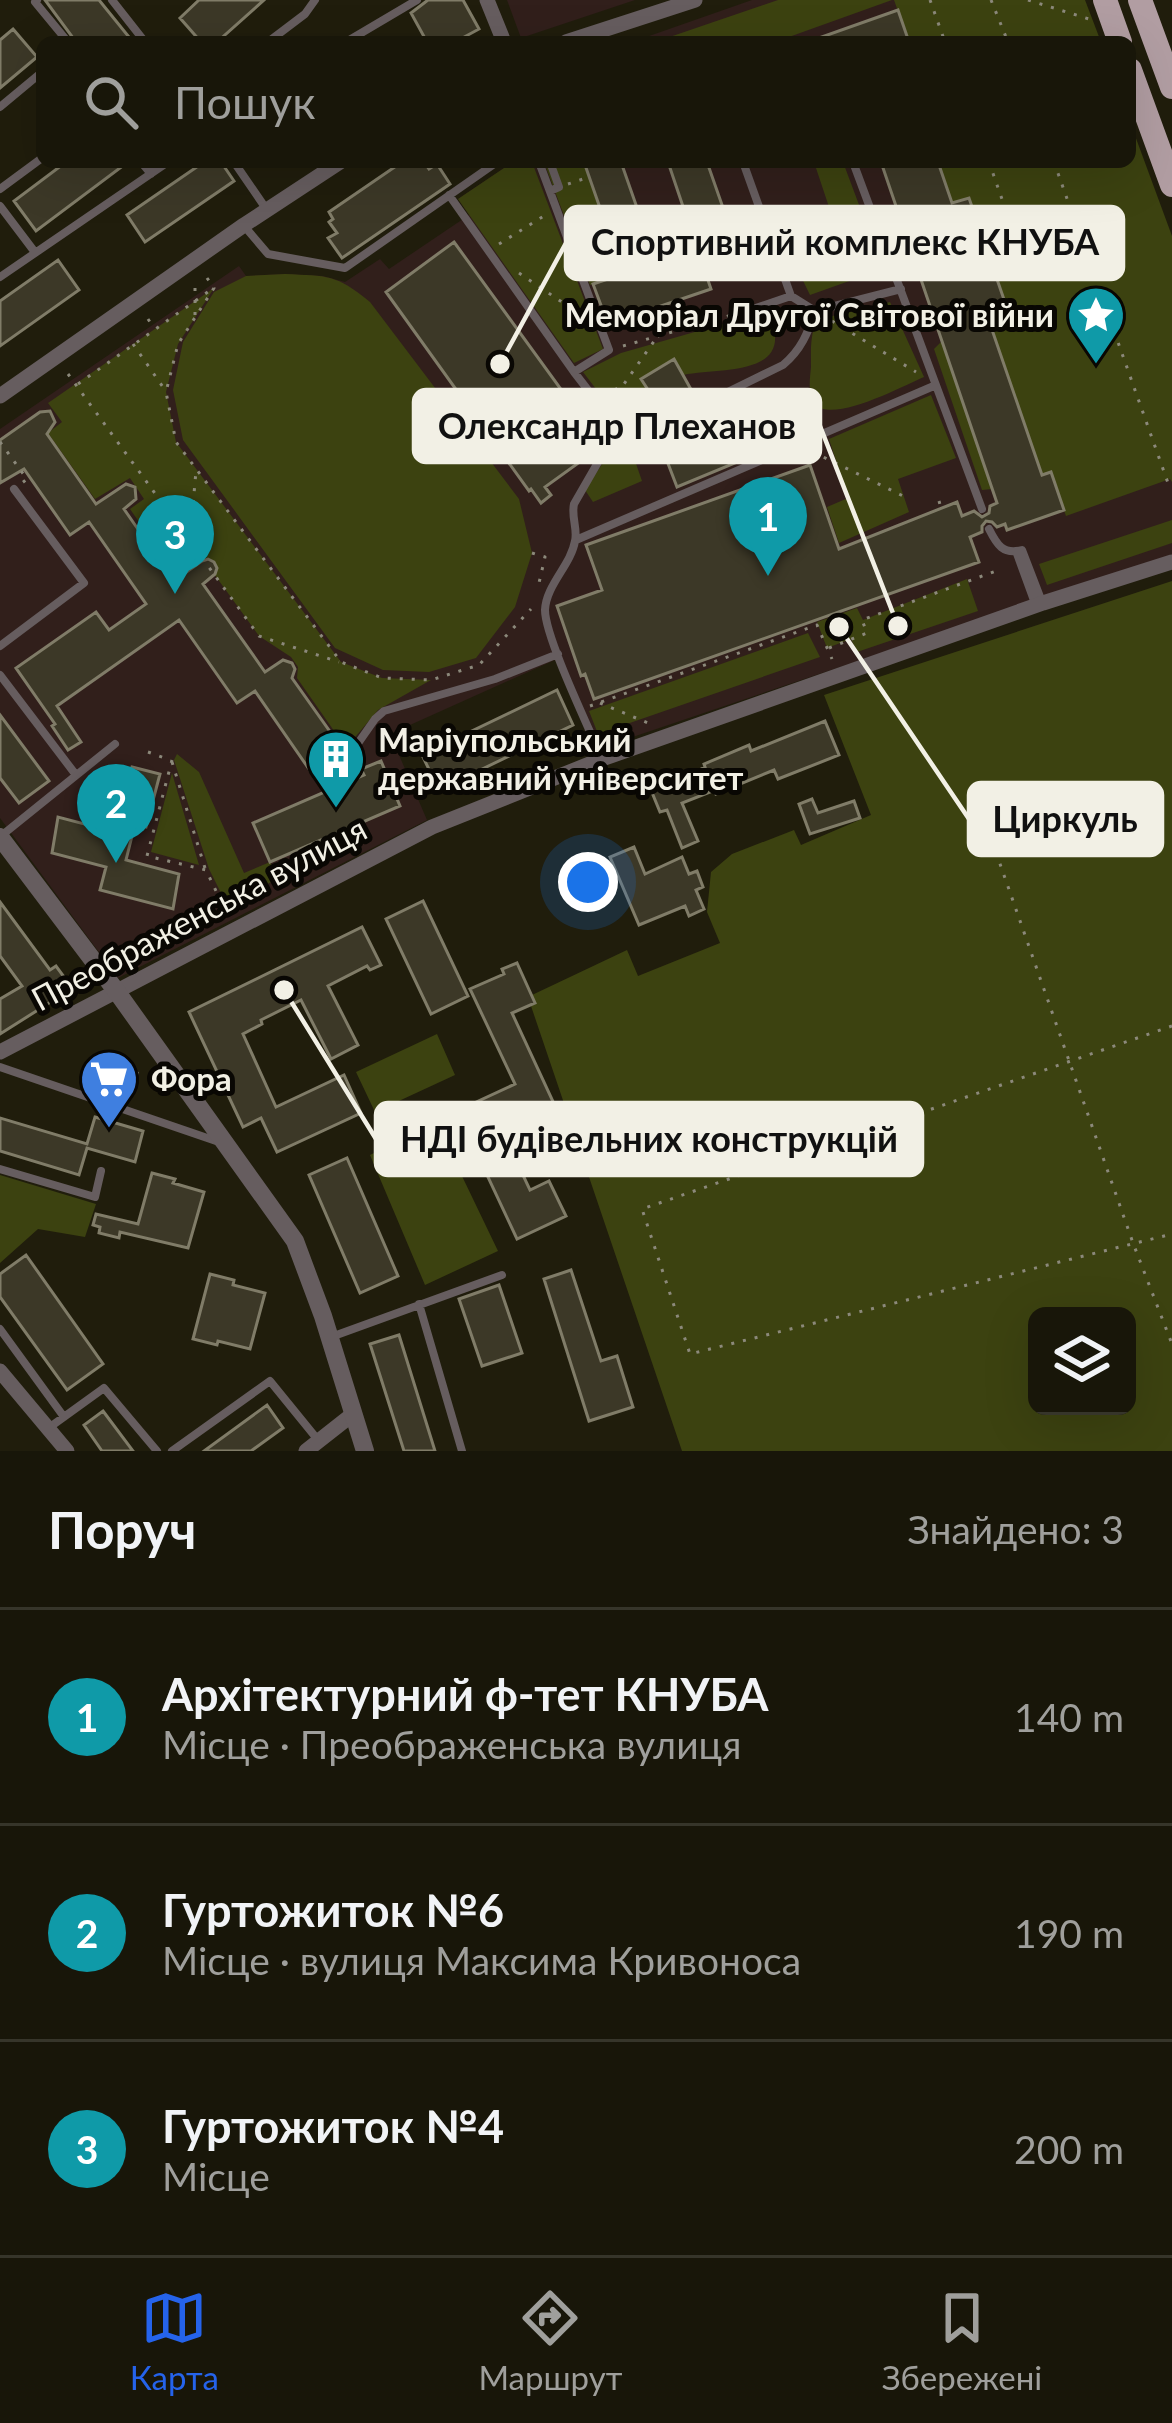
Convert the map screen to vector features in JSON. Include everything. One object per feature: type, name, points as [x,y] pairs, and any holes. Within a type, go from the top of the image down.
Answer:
[{"type":"main road","points":[[1140,0],[1172,87]]},
{"type":"main road","points":[[1136,86],[1172,185]]},
{"type":"street","points":[[487,0],[501,36]]},
{"type":"street","points":[[584,36],[695,0]]},
{"type":"street","points":[[0,395],[331,168]]},
{"type":"street","name":"Преображенська вулиця","points":[[0,1052],[431,827],[602,760],[1040,604],[1166,567]]},
{"type":"street","points":[[0,837],[295,1241],[365,1451]]},
{"type":"street","points":[[0,1371],[64,1450]]},
{"type":"street","points":[[313,1446],[353,1414]]},
{"type":"lane","points":[[37,0],[63,36]]},
{"type":"lane","points":[[112,0],[140,36]]},
{"type":"lane","points":[[276,36],[315,0]]},
{"type":"lane","points":[[356,36],[417,0]]},
{"type":"lane","points":[[0,107],[36,77]]},
{"type":"lane","points":[[0,189],[36,162]]},
{"type":"lane","points":[[146,168],[151,174]]},
{"type":"lane","points":[[0,277],[160,168]]},
{"type":"lane","points":[[238,168],[267,211]]},
{"type":"lane","points":[[244,225],[268,254],[345,268],[488,168]]},
{"type":"lane","points":[[542,168],[554,189]]},
{"type":"lane","points":[[551,168],[556,208],[609,350],[574,372]]},
{"type":"lane","points":[[744,168],[791,296],[815,311],[901,289]]},
{"type":"lane","points":[[856,168],[982,508]]},
{"type":"lane","points":[[449,195],[615,425],[614,438],[574,504],[576,540],[545,608],[558,654],[602,760]]},
{"type":"lane","points":[[0,206],[34,251]]},
{"type":"lane","points":[[747,311],[791,296]]},
{"type":"lane","points":[[636,437],[783,365],[805,341],[815,311]]},
{"type":"lane","points":[[576,540],[936,385]]},
{"type":"lane","points":[[0,646],[84,583],[14,489]]},
{"type":"lane","points":[[989,530],[999,548],[1022,550],[1040,604]]},
{"type":"lane","points":[[354,749],[384,711],[495,679],[558,654]]},
{"type":"lane","points":[[0,675],[76,775]]},
{"type":"lane","points":[[0,837],[115,744]]},
{"type":"lane","points":[[0,1067],[226,1145]]},
{"type":"lane","points":[[0,1169],[95,1197],[101,1171]]},
{"type":"lane","points":[[329,1337],[502,1275]]},
{"type":"lane","points":[[419,1304],[462,1451]]},
{"type":"lane","points":[[0,1329],[64,1417]]},
{"type":"lane","points":[[172,1451],[270,1381],[313,1446]]},
{"type":"lane","points":[[49,1429],[104,1388],[157,1451]]},
{"type":"path","points":[[930,0],[943,36]]},
{"type":"path","points":[[991,0],[1005,36]]},
{"type":"path","points":[[1028,0],[1101,11]]},
{"type":"path","points":[[991,168],[1017,242]]},
{"type":"path","points":[[1056,168],[1168,483]]},
{"type":"path","points":[[554,189],[589,176]]},
{"type":"path","points":[[556,208],[488,251],[602,330]]},
{"type":"path","points":[[207,278],[214,288]]},
{"type":"path","points":[[195,286],[195,317]]},
{"type":"path","points":[[76,385],[214,288]]},
{"type":"path","points":[[166,392],[178,344],[214,288]]},
{"type":"path","points":[[609,350],[747,311]]},
{"type":"path","points":[[815,311],[936,385]]},
{"type":"path","points":[[148,319],[155,329]]},
{"type":"path","points":[[598,403],[624,384],[658,336]]},
{"type":"path","points":[[133,344],[166,392],[176,442],[341,662]]},
{"type":"path","points":[[68,374],[259,636],[382,678],[431,680],[479,664],[532,608]]},
{"type":"path","points":[[615,425],[624,384]]},
{"type":"path","points":[[0,442],[27,479],[14,489]]},
{"type":"path","points":[[797,445],[903,496]]},
{"type":"path","points":[[190,541],[196,470]]},
{"type":"path","points":[[939,501],[941,508]]},
{"type":"path","points":[[532,553],[545,557],[537,591]]},
{"type":"path","points":[[827,648],[867,633],[862,620],[996,571]]},
{"type":"path","points":[[581,709],[817,625],[832,660]]},
{"type":"path","points":[[852,639],[857,652]]},
{"type":"path","points":[[599,703],[648,723]]},
{"type":"path","points":[[148,752],[172,760]]},
{"type":"path","points":[[172,760],[147,856],[206,870]]},
{"type":"path","points":[[172,760],[206,870],[226,912]]},
{"type":"path","points":[[992,841],[1172,1344]]},
{"type":"path","points":[[1172,1026],[642,1209],[690,1354],[1172,1234]]},
{"type":"shaded area","points":[[507,0],[635,0],[527,36],[520,36]]},
{"type":"shaded area","points":[[752,0],[1005,0],[1018,36],[649,36]]},
{"type":"shaded area","points":[[504,168],[1064,168],[1172,475],[1172,555],[594,750],[557,659],[390,734],[427,820],[118,978],[0,818],[0,429],[239,266],[246,276],[323,276],[345,282],[380,259],[389,269],[469,215],[458,199]]},
{"type":"green space","points":[[778,0],[892,0],[792,36],[673,36]]},
{"type":"green space","points":[[894,0],[1085,0],[1099,36],[907,36]]},
{"type":"green space","points":[[1136,138],[1172,236],[1172,482],[1066,516],[1051,472],[1042,475],[989,321],[1009,314],[969,199],[952,203],[940,168],[1136,168]]},
{"type":"green space","points":[[504,168],[534,168],[603,349],[574,363],[458,199]]},
{"type":"green space","points":[[546,168],[586,168],[623,274],[590,285]]},
{"type":"green space","points":[[816,168],[845,168],[883,269],[810,295],[789,252],[836,228]]},
{"type":"green space","points":[[246,276],[331,278],[370,302],[519,499],[532,553],[515,607],[476,658],[429,672],[383,670],[335,648],[183,440],[173,390],[183,342],[214,292]]},
{"type":"green space","points":[[214,288],[178,344],[166,392],[176,442],[341,662],[382,678],[431,680],[378,710],[346,748],[297,678],[298,667],[291,657],[259,636],[201,556],[175,574],[130,509],[144,499],[130,478],[95,499],[48,433],[62,422],[48,403]]},
{"type":"green space","points":[[890,302],[924,377],[853,406],[825,409],[816,405],[810,387],[816,320]]},
{"type":"green space","points":[[768,311],[775,333],[765,359],[735,369],[683,375],[674,360],[641,378],[653,396],[622,423],[583,372],[621,353]]},
{"type":"green space","points":[[942,341],[992,489],[982,490],[934,349]]},
{"type":"green space","points":[[767,388],[774,410],[799,408],[798,426],[742,445],[727,426],[729,404]]},
{"type":"green space","points":[[931,395],[956,458],[898,479],[909,512],[839,543],[827,507],[848,498],[829,439]]},
{"type":"green space","points":[[622,423],[642,481],[593,502],[585,490],[616,443]]},
{"type":"green space","points":[[1172,520],[1172,543],[1047,585],[1039,564]]},
{"type":"green space","points":[[967,579],[978,611],[857,652],[851,639],[827,648],[817,622],[857,608],[863,620]]},
{"type":"green space","points":[[1172,581],[1172,1451],[682,1451],[531,1006],[536,1003],[532,995],[627,950],[638,976],[720,943],[707,912],[711,872],[732,854],[794,830],[801,845],[871,815],[824,695]]},
{"type":"green space","points":[[808,633],[820,657],[598,734],[589,711]]},
{"type":"green space","points":[[177,754],[199,772],[244,873],[270,862],[279,878],[227,905],[209,869],[174,760]]},
{"type":"green space","points":[[172,773],[199,865],[151,852]]},
{"type":"green space","points":[[437,1034],[455,1075],[375,1112],[356,1072]]},
{"type":"green space","points":[[436,1122],[498,1251],[425,1285],[370,1155]]},
{"type":"green space","points":[[0,1175],[96,1204],[85,1237],[38,1229],[0,1263]]},
{"type":"building","points":[[45,0],[99,0],[128,36],[72,36]]},
{"type":"building","points":[[199,0],[264,0],[224,36],[196,36],[180,18]]},
{"type":"building","points":[[428,0],[463,0],[479,29],[466,36],[424,36],[411,13]]},
{"type":"building","points":[[898,10],[907,36],[824,36]]},
{"type":"building","points":[[13,29],[36,58],[0,88],[0,40]]},
{"type":"building","points":[[58,168],[120,168],[36,231],[14,201]]},
{"type":"building","points":[[195,168],[225,168],[234,181],[145,242],[127,215]]},
{"type":"building","points":[[393,168],[440,168],[450,184],[342,258],[328,238],[337,233],[329,212]]},
{"type":"building","points":[[586,168],[623,168],[656,262],[697,248],[711,289],[608,324],[593,284],[623,274]]},
{"type":"building","points":[[670,168],[709,168],[735,242],[699,254]]},
{"type":"building","points":[[883,168],[940,168],[952,203],[969,198],[1009,314],[989,321],[1042,475],[1051,472],[1064,510],[1007,530],[1005,524],[997,527],[986,521],[982,532],[970,537],[979,562],[594,699],[557,606],[602,590],[586,545],[810,465],[839,549],[957,502],[962,516],[974,511],[982,517],[997,503]]},
{"type":"building","points":[[454,242],[600,443],[545,487],[551,495],[541,503],[386,292]]},
{"type":"building","points":[[58,260],[79,290],[0,346],[0,301]]},
{"type":"building","points":[[674,359],[693,393],[662,411],[641,379]]},
{"type":"building","points":[[50,411],[55,422],[47,434],[96,504],[126,484],[135,487],[136,499],[124,509],[174,581],[202,561],[214,562],[215,574],[203,584],[265,672],[283,660],[292,663],[292,678],[343,750],[311,772],[255,691],[237,703],[179,620],[57,706],[81,742],[68,750],[16,668],[96,612],[109,630],[146,604],[89,522],[70,535],[24,469],[0,483],[0,440],[40,412]]},
{"type":"building","points":[[722,430],[735,463],[677,487],[664,453]]},
{"type":"building","points":[[557,690],[573,725],[439,790],[422,755]]},
{"type":"building","points":[[0,715],[49,781],[19,803],[0,778]]},
{"type":"building","points":[[825,721],[839,755],[778,779],[774,770],[682,803],[698,841],[682,848],[667,810],[660,812],[651,790],[749,745],[751,751]]},
{"type":"building","name":"Маріупольський державний університет","points":[[381,761],[400,806],[270,862],[253,823],[364,775],[361,769]]},
{"type":"building","points":[[132,767],[160,774],[146,827],[135,824],[126,860],[179,874],[173,909],[100,890],[106,867],[52,853],[58,817],[115,832]]},
{"type":"building","points":[[812,799],[818,813],[854,801],[860,818],[810,834],[799,804]]},
{"type":"building","points":[[634,847],[645,874],[682,857],[689,874],[697,871],[703,887],[696,890],[704,909],[689,916],[685,906],[639,925],[610,857]]},
{"type":"building","points":[[423,901],[468,996],[431,1014],[386,919]]},
{"type":"building","points":[[0,902],[50,970],[56,966],[70,985],[68,991],[0,1034],[0,999],[22,986],[0,956]]},
{"type":"building","points":[[362,927],[381,965],[370,970],[367,966],[328,986],[358,1045],[331,1059],[301,1000],[243,1034],[276,1107],[344,1075],[361,1113],[277,1152],[261,1118],[243,1127],[189,1012]]},
{"type":"building","points":[[517,963],[535,1003],[512,1013],[556,1108],[503,1133],[530,1190],[549,1181],[566,1216],[517,1239],[457,1111],[515,1084],[470,989]]},
{"type":"building","points":[[92,1060],[137,1073],[131,1095],[86,1082]]},
{"type":"building","points":[[95,1117],[143,1131],[135,1162],[87,1148],[79,1175],[0,1151],[0,1118],[87,1144]]},
{"type":"building","points":[[347,1158],[398,1276],[360,1293],[309,1175]]},
{"type":"building","points":[[152,1173],[204,1192],[188,1248],[120,1232],[119,1238],[99,1233],[100,1227],[93,1225],[96,1214],[138,1224]]},
{"type":"building","points":[[26,1255],[103,1364],[67,1390],[0,1297],[0,1274]]},
{"type":"building","points":[[571,1270],[601,1361],[617,1356],[633,1407],[589,1421],[544,1279]]},
{"type":"building","points":[[210,1274],[265,1293],[250,1349],[193,1339]]},
{"type":"building","points":[[499,1285],[522,1353],[482,1366],[459,1299]]},
{"type":"building","points":[[399,1335],[435,1451],[404,1451],[370,1344]]},
{"type":"building","points":[[267,1405],[283,1428],[251,1451],[204,1451]]},
{"type":"building","points":[[103,1411],[133,1451],[102,1451],[84,1425]]},
{"type":"place","name":"Спортивний комплекс КНУБА","points":[[500,364]]},
{"type":"place","name":"Меморіал Другої Світової війни","points":[[1096,366]]},
{"type":"place","name":"Архітектурний ф-тет КНУБА","points":[[768,576]]},
{"type":"place","name":"Гуртожиток №4","points":[[175,594]]},
{"type":"place","name":"Олександр Плеханов","points":[[898,626]]},
{"type":"place","name":"Циркуль","points":[[839,627]]},
{"type":"place","name":"Маріупольський державний університет","points":[[336,810]]},
{"type":"place","name":"Гуртожиток №6","points":[[116,863]]},
{"type":"place","name":"НДІ будівельних конструкцій","points":[[284,990]]},
{"type":"place","name":"Фора","points":[[109,1130]]}]
